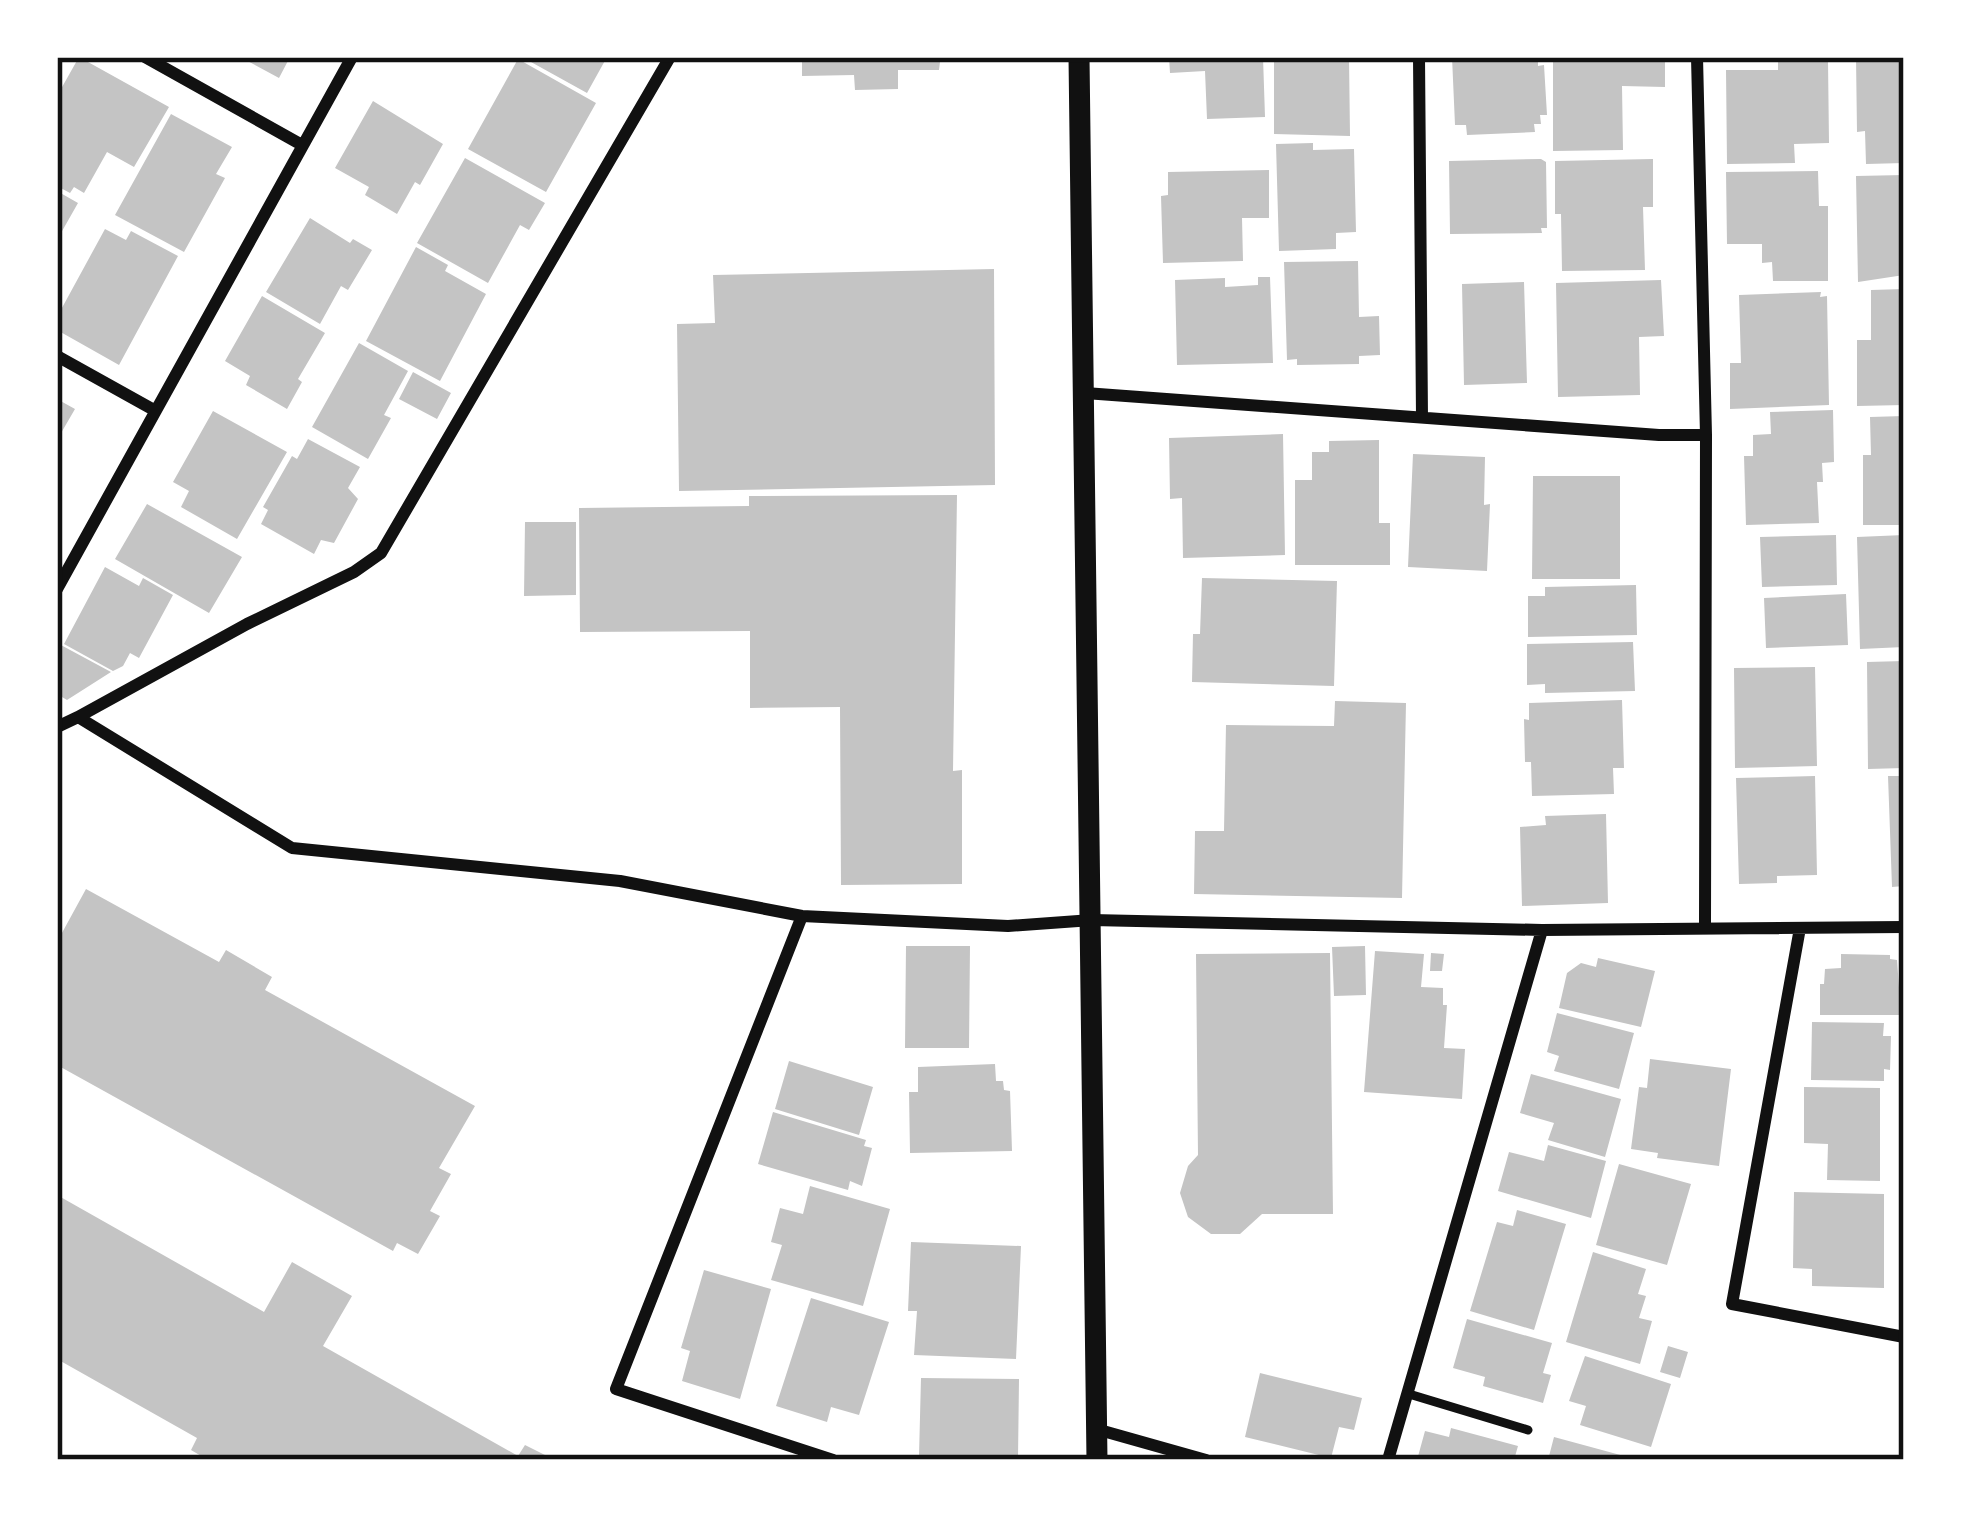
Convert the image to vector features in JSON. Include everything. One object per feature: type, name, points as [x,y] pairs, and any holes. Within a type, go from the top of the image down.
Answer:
[{"type":"street","points":[[145,57],[302,145]]},
{"type":"street","points":[[57,589],[352,57]]},
{"type":"street","points":[[57,728],[247,624],[354,572],[381,553],[670,57]]},
{"type":"street","points":[[1079,57],[1097,1460]]},
{"type":"street","points":[[1419,57],[1422,417]]},
{"type":"street","points":[[1697,57],[1706,435],[1705,927]]},
{"type":"street","points":[[57,356],[154,410]]},
{"type":"street","points":[[1085,393],[1706,435]]},
{"type":"street","points":[[77,717],[292,848],[620,881],[802,916],[1008,926],[1092,920],[1542,930],[1904,927]]},
{"type":"street","points":[[802,916],[616,1389],[833,1460]]},
{"type":"street","points":[[1800,928],[1732,1304],[1904,1336]]},
{"type":"street","points":[[1388,1460],[1542,930]]},
{"type":"street","points":[[1096,1429],[1206,1460]]},
{"type":"lane","points":[[1408,1394],[1528,1430]]},
{"type":"building","points":[[79,57],[169,107],[134,167],[107,152],[84,193],[74,187],[70,193],[57,186],[57,96]]},
{"type":"building","points":[[240,57],[290,57],[279,78]]},
{"type":"building","points":[[534,57],[607,57],[587,93],[531,62]]},
{"type":"building","points":[[802,57],[996,57],[996,61],[940,62],[939,70],[898,70],[898,89],[855,90],[854,75],[802,76]]},
{"type":"building","points":[[1169,57],[1263,57],[1265,117],[1207,119],[1205,71],[1170,73]]},
{"type":"building","points":[[1274,57],[1349,57],[1350,136],[1274,134]]},
{"type":"building","points":[[1452,57],[1538,57],[1538,66],[1544,65],[1547,115],[1540,115],[1535,132],[1467,135],[1466,125],[1455,125]]},
{"type":"building","points":[[1553,57],[1665,57],[1665,87],[1622,86],[1623,150],[1553,151]]},
{"type":"building","points":[[1856,57],[1904,57],[1904,163],[1866,164],[1865,131],[1857,132]]},
{"type":"building","points":[[518,59],[596,103],[546,192],[468,149]]},
{"type":"building","points":[[1828,61],[1829,143],[1794,144],[1795,163],[1727,164],[1726,70],[1778,70],[1778,62]]},
{"type":"building","points":[[373,101],[443,144],[397,214],[365,195],[369,187],[335,168]]},
{"type":"building","points":[[171,114],[232,147],[216,174],[225,178],[184,252],[115,215]]},
{"type":"building","points":[[1313,143],[1313,150],[1354,149],[1356,232],[1336,233],[1336,249],[1279,251],[1276,144]]},
{"type":"building","points":[[465,158],[545,203],[529,230],[520,225],[488,283],[417,243]]},
{"type":"building","points":[[1653,159],[1653,207],[1643,207],[1645,270],[1562,271],[1555,161]]},
{"type":"building","points":[[1449,161],[1546,162],[1547,228],[1541,228],[1542,233],[1450,234]]},
{"type":"building","points":[[1269,170],[1269,218],[1242,218],[1243,261],[1163,263],[1161,196],[1168,195],[1168,172]]},
{"type":"building","points":[[1818,171],[1819,206],[1828,206],[1828,281],[1773,281],[1772,262],[1762,263],[1762,244],[1727,244],[1726,172]]},
{"type":"building","points":[[1904,175],[1904,275],[1858,282],[1856,176]]},
{"type":"building","points":[[57,191],[78,203],[57,240]]},
{"type":"building","points":[[310,218],[350,243],[353,239],[372,250],[348,290],[341,286],[320,324],[266,292]]},
{"type":"building","points":[[105,229],[126,240],[131,231],[178,256],[119,365],[57,330],[57,317]]},
{"type":"building","points":[[416,247],[448,265],[445,271],[486,294],[440,381],[366,341]]},
{"type":"building","points":[[1358,261],[1359,317],[1379,316],[1380,355],[1359,356],[1359,364],[1297,365],[1297,359],[1287,360],[1284,262]]},
{"type":"building","points":[[994,269],[995,485],[679,491],[677,324],[715,323],[713,275]]},
{"type":"building","points":[[1258,277],[1270,277],[1273,363],[1177,365],[1175,280],[1225,278],[1225,287],[1258,285]]},
{"type":"building","points":[[1661,280],[1664,336],[1639,337],[1640,395],[1558,397],[1556,283]]},
{"type":"building","points":[[1524,282],[1527,383],[1464,385],[1462,284]]},
{"type":"building","points":[[1904,289],[1904,405],[1857,406],[1857,340],[1871,340],[1871,290]]},
{"type":"building","points":[[1821,292],[1820,297],[1827,296],[1829,405],[1730,409],[1730,363],[1741,363],[1739,295]]},
{"type":"building","points":[[262,296],[325,333],[287,409],[246,385],[250,376],[225,361]]},
{"type":"building","points":[[359,343],[408,371],[384,415],[391,418],[368,459],[312,427]]},
{"type":"building","points":[[413,372],[451,393],[437,419],[399,399]]},
{"type":"building","points":[[57,399],[75,409],[57,440]]},
{"type":"building","points":[[1833,410],[1834,462],[1822,463],[1823,482],[1817,482],[1819,523],[1746,525],[1744,456],[1753,456],[1753,435],[1771,434],[1770,412]]},
{"type":"building","points":[[213,411],[287,452],[237,539],[181,507],[189,491],[173,482]]},
{"type":"building","points":[[1904,416],[1904,525],[1863,525],[1863,455],[1871,455],[1870,417]]},
{"type":"building","points":[[1283,434],[1285,555],[1183,558],[1182,498],[1170,499],[1169,438]]},
{"type":"building","points":[[308,439],[360,467],[348,488],[358,499],[334,543],[321,540],[314,554],[261,524],[268,510],[263,507],[292,456],[297,459]]},
{"type":"building","points":[[1379,440],[1379,523],[1390,523],[1390,565],[1295,565],[1295,480],[1312,480],[1312,452],[1329,452],[1329,441]]},
{"type":"building","points":[[1413,454],[1485,457],[1484,505],[1490,504],[1487,571],[1408,567]]},
{"type":"building","points":[[1533,476],[1620,476],[1620,579],[1532,579]]},
{"type":"building","points":[[957,495],[953,771],[962,770],[962,884],[841,885],[840,707],[750,708],[750,631],[580,632],[579,508],[749,506],[749,496]]},
{"type":"building","points":[[147,504],[242,557],[209,613],[115,559]]},
{"type":"building","points":[[525,522],[576,522],[576,595],[524,596]]},
{"type":"building","points":[[1836,535],[1837,585],[1762,587],[1760,537]]},
{"type":"building","points":[[1904,535],[1904,647],[1860,649],[1857,537]]},
{"type":"building","points":[[105,567],[139,586],[143,578],[173,595],[139,658],[130,653],[123,666],[113,671],[64,644]]},
{"type":"building","points":[[1202,578],[1337,581],[1334,686],[1192,682]]},
{"type":"building","points":[[1636,585],[1637,635],[1528,637],[1528,596],[1545,596],[1545,587]]},
{"type":"building","points":[[1846,594],[1848,645],[1766,648],[1764,598]]},
{"type":"building","points":[[1633,642],[1635,691],[1545,693],[1545,684],[1527,685],[1527,644]]},
{"type":"building","points":[[59,644],[111,672],[67,700],[57,694]]},
{"type":"building","points":[[1904,661],[1904,768],[1868,769],[1867,662]]},
{"type":"building","points":[[1815,667],[1817,766],[1735,768],[1734,668]]},
{"type":"building","points":[[1622,700],[1624,768],[1613,768],[1614,794],[1532,796],[1531,762],[1525,762],[1524,719],[1529,720],[1529,703]]},
{"type":"building","points":[[1335,701],[1406,703],[1402,898],[1194,894],[1195,831],[1224,831],[1226,725],[1334,726]]},
{"type":"building","points":[[1815,776],[1817,875],[1739,884],[1736,778]]},
{"type":"building","points":[[1888,776],[1904,776],[1904,886],[1892,887]]},
{"type":"building","points":[[1606,814],[1608,903],[1522,906],[1520,827],[1546,825],[1545,816]]},
{"type":"building","points":[[86,889],[219,962],[226,950],[272,977],[265,990],[475,1106],[439,1168],[451,1174],[430,1211],[440,1216],[418,1254],[397,1243],[393,1251],[57,1065],[57,942]]},
{"type":"building","points":[[906,946],[970,946],[969,1048],[905,1048]]},
{"type":"building","points":[[1365,946],[1366,995],[1334,996],[1332,947]]},
{"type":"building","points":[[1375,951],[1424,954],[1421,987],[1443,988],[1443,1005],[1447,1005],[1444,1048],[1465,1049],[1462,1099],[1364,1092]]},
{"type":"building","points":[[1330,953],[1333,1214],[1262,1214],[1240,1234],[1211,1234],[1188,1217],[1180,1193],[1188,1166],[1198,1155],[1196,954]]},
{"type":"building","points":[[1431,953],[1444,954],[1442,971],[1430,971]]},
{"type":"building","points":[[1841,954],[1890,955],[1897,960],[1901,1015],[1820,1015],[1825,969],[1841,968]]},
{"type":"building","points":[[1598,958],[1655,971],[1641,1027],[1559,1008],[1567,973],[1581,963],[1596,967]]},
{"type":"building","points":[[1557,1013],[1634,1033],[1619,1089],[1554,1071],[1559,1056],[1547,1052]]},
{"type":"building","points":[[1812,1022],[1884,1023],[1883,1036],[1891,1036],[1890,1070],[1884,1069],[1884,1081],[1811,1080]]},
{"type":"building","points":[[1650,1059],[1731,1069],[1719,1166],[1657,1158],[1658,1153],[1631,1149],[1639,1087],[1647,1088]]},
{"type":"building","points":[[789,1061],[873,1087],[859,1135],[775,1109]]},
{"type":"building","points":[[995,1064],[996,1081],[1003,1081],[1004,1090],[1010,1091],[1012,1151],[910,1153],[909,1092],[918,1092],[918,1067]]},
{"type":"building","points":[[1531,1074],[1621,1099],[1605,1157],[1548,1140],[1554,1123],[1520,1113]]},
{"type":"building","points":[[1804,1087],[1880,1088],[1880,1181],[1827,1180],[1828,1144],[1804,1143]]},
{"type":"building","points":[[773,1112],[866,1140],[864,1146],[872,1148],[862,1186],[850,1181],[848,1190],[758,1164]]},
{"type":"building","points":[[1548,1145],[1606,1161],[1591,1218],[1498,1191],[1509,1152],[1544,1161]]},
{"type":"building","points":[[1619,1164],[1691,1184],[1667,1265],[1596,1245]]},
{"type":"building","points":[[810,1186],[890,1209],[863,1306],[771,1280],[782,1245],[771,1242],[780,1208],[803,1214]]},
{"type":"building","points":[[1794,1192],[1884,1194],[1884,1288],[1812,1286],[1812,1269],[1793,1268]]},
{"type":"building","points":[[57,1195],[264,1312],[292,1262],[352,1296],[323,1346],[518,1456],[525,1445],[547,1456],[545,1460],[208,1460],[191,1450],[197,1438],[57,1359]]},
{"type":"building","points":[[1517,1210],[1566,1224],[1534,1330],[1470,1311],[1497,1222],[1513,1226]]},
{"type":"building","points":[[911,1242],[1021,1246],[1016,1359],[914,1355],[917,1311],[908,1311]]},
{"type":"building","points":[[1593,1252],[1646,1269],[1638,1294],[1646,1296],[1639,1318],[1652,1321],[1640,1364],[1566,1342]]},
{"type":"building","points":[[704,1270],[771,1289],[740,1399],[682,1381],[690,1351],[681,1348]]},
{"type":"building","points":[[811,1298],[889,1322],[859,1415],[831,1407],[827,1422],[776,1406]]},
{"type":"building","points":[[1467,1319],[1552,1343],[1543,1373],[1551,1375],[1543,1403],[1483,1386],[1485,1377],[1453,1368]]},
{"type":"building","points":[[1668,1346],[1688,1352],[1680,1378],[1660,1372]]},
{"type":"building","points":[[1585,1356],[1671,1384],[1651,1447],[1580,1425],[1586,1406],[1569,1401]]},
{"type":"building","points":[[1260,1373],[1362,1398],[1354,1430],[1339,1427],[1331,1458],[1245,1437]]},
{"type":"building","points":[[921,1378],[1019,1379],[1018,1458],[919,1456]]},
{"type":"building","points":[[1451,1428],[1518,1446],[1514,1460],[1417,1460],[1425,1431],[1449,1437]]},
{"type":"building","points":[[1554,1437],[1624,1456],[1623,1460],[1548,1460]]}]
